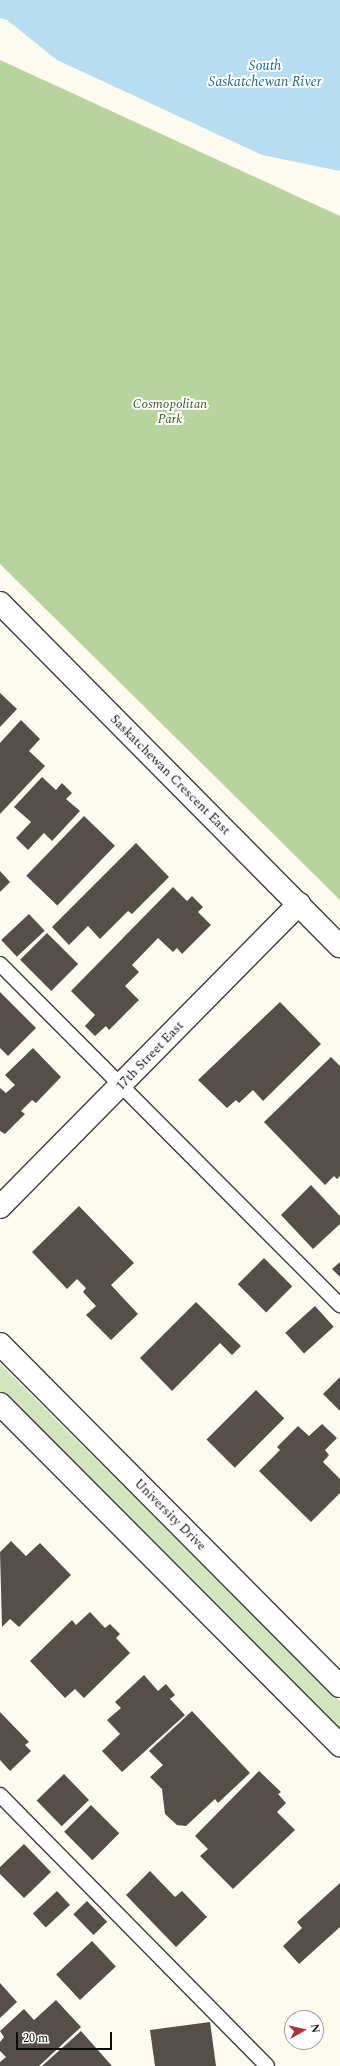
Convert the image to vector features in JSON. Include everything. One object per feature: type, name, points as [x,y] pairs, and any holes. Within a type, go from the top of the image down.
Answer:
[{"type":"street","name":"Saskatchewan Crescent East","points":[[0,604],[340,946]]},
{"type":"street","name":"17th Street East","points":[[0,1207],[299,904]]},
{"type":"street","name":"University Drive","points":[[0,1344],[340,1686]]},
{"type":"street","points":[[0,1404],[340,1744]]},
{"type":"lane","points":[[0,964],[120,1087],[340,1305]]},
{"type":"lane","points":[[0,1795],[267,2066]]},
{"type":"green space","name":"Cosmopolitan Park","points":[[0,60],[340,216],[340,900],[0,564]]},
{"type":"green space","points":[[0,1364],[340,1701],[340,1730],[0,1391]]},
{"type":"water","name":"South Saskatchewan River","points":[[0,0],[340,0],[340,171],[262,155],[57,60],[7,20],[0,18]]},
{"type":"building","points":[[0,693],[17,709],[0,727]]},
{"type":"building","points":[[21,720],[40,739],[29,751],[45,766],[0,814],[0,743]]},
{"type":"building","points":[[42,777],[56,790],[62,783],[72,793],[66,799],[80,811],[52,841],[44,833],[28,850],[16,838],[31,822],[14,807]]},
{"type":"building","points":[[84,816],[115,846],[57,906],[26,876]]},
{"type":"building","points":[[136,843],[169,877],[132,914],[128,911],[100,939],[88,926],[69,945],[52,927]]},
{"type":"building","points":[[0,871],[10,882],[0,892]]},
{"type":"building","points":[[173,887],[187,901],[192,896],[203,907],[198,912],[211,925],[182,954],[177,948],[173,952],[158,938],[132,965],[139,972],[125,986],[139,1000],[109,1030],[106,1026],[95,1036],[85,1026],[95,1015],[71,991]]},
{"type":"building","points":[[29,914],[45,931],[17,957],[1,940]]},
{"type":"building","points":[[47,933],[78,964],[51,991],[20,960]]},
{"type":"building","points":[[0,992],[36,1028],[8,1056],[0,1048]]},
{"type":"building","points":[[280,1002],[321,1044],[263,1101],[253,1090],[239,1103],[236,1100],[227,1108],[198,1080]]},
{"type":"building","points":[[33,1048],[61,1077],[36,1103],[32,1100],[21,1111],[25,1114],[5,1134],[0,1131],[0,1088],[6,1093],[15,1085],[5,1075]]},
{"type":"building","points":[[331,1057],[340,1066],[340,1176],[337,1179],[334,1176],[325,1185],[264,1122]]},
{"type":"building","points":[[311,1185],[340,1216],[340,1224],[313,1249],[281,1215]]},
{"type":"building","points":[[79,1206],[134,1263],[111,1285],[138,1314],[111,1340],[86,1315],[96,1306],[83,1292],[86,1288],[77,1279],[67,1289],[32,1252]]},
{"type":"building","points":[[264,1258],[292,1286],[266,1312],[238,1284]]},
{"type":"building","points":[[340,1262],[340,1277],[332,1269]]},
{"type":"building","points":[[196,1302],[241,1346],[232,1355],[220,1343],[172,1391],[140,1358]]},
{"type":"building","points":[[315,1306],[334,1327],[304,1354],[285,1333]]},
{"type":"building","points":[[340,1377],[340,1411],[323,1394]]},
{"type":"building","points":[[256,1390],[284,1418],[235,1468],[207,1439]]},
{"type":"building","points":[[322,1424],[337,1438],[325,1450],[329,1455],[323,1462],[340,1479],[340,1493],[311,1522],[259,1471],[280,1450],[277,1447],[298,1426],[309,1436]]},
{"type":"building","points":[[11,1541],[26,1556],[40,1543],[71,1575],[19,1627],[10,1619],[2,1627],[0,1552]]},
{"type":"building","points":[[90,1612],[105,1628],[110,1624],[120,1634],[116,1638],[130,1653],[84,1698],[75,1689],[65,1698],[30,1661],[72,1620],[76,1625]]},
{"type":"building","points":[[144,1675],[158,1691],[166,1684],[175,1695],[170,1699],[185,1715],[122,1772],[102,1751],[120,1734],[107,1720],[121,1708],[115,1702]]},
{"type":"building","points":[[192,1711],[250,1773],[218,1803],[215,1799],[186,1826],[177,1825],[165,1814],[162,1789],[150,1777],[163,1765],[149,1751]]},
{"type":"building","points":[[0,1712],[29,1742],[25,1745],[31,1751],[10,1771],[0,1760]]},
{"type":"building","points":[[259,1771],[281,1792],[278,1794],[286,1803],[277,1812],[295,1830],[233,1889],[200,1856],[208,1849],[195,1836]]},
{"type":"building","points":[[64,1774],[89,1800],[62,1826],[37,1800]]},
{"type":"building","points":[[91,1805],[119,1833],[92,1860],[64,1832]]},
{"type":"building","points":[[24,1844],[51,1872],[24,1898],[0,1874],[0,1867]]},
{"type":"building","points":[[150,1871],[175,1897],[182,1891],[207,1917],[176,1947],[126,1895]]},
{"type":"building","points":[[340,1883],[340,1927],[299,1964],[283,1946],[302,1928],[297,1922]]},
{"type":"building","points":[[57,1891],[70,1905],[46,1927],[33,1914]]},
{"type":"building","points":[[87,1901],[107,1922],[93,1935],[73,1914]]},
{"type":"building","points":[[92,1941],[116,1967],[80,2000],[56,1974]]},
{"type":"building","points":[[0,1983],[17,2002],[0,2018]]},
{"type":"building","points":[[56,2000],[81,2027],[39,2066],[0,2066],[0,2062],[6,2057],[0,2051],[0,2042],[4,2037],[0,2031],[24,2009],[34,2020]]},
{"type":"building","points":[[210,2022],[216,2066],[155,2066],[150,2030]]},
{"type":"building","points":[[81,2031],[112,2066],[42,2066]]}]
